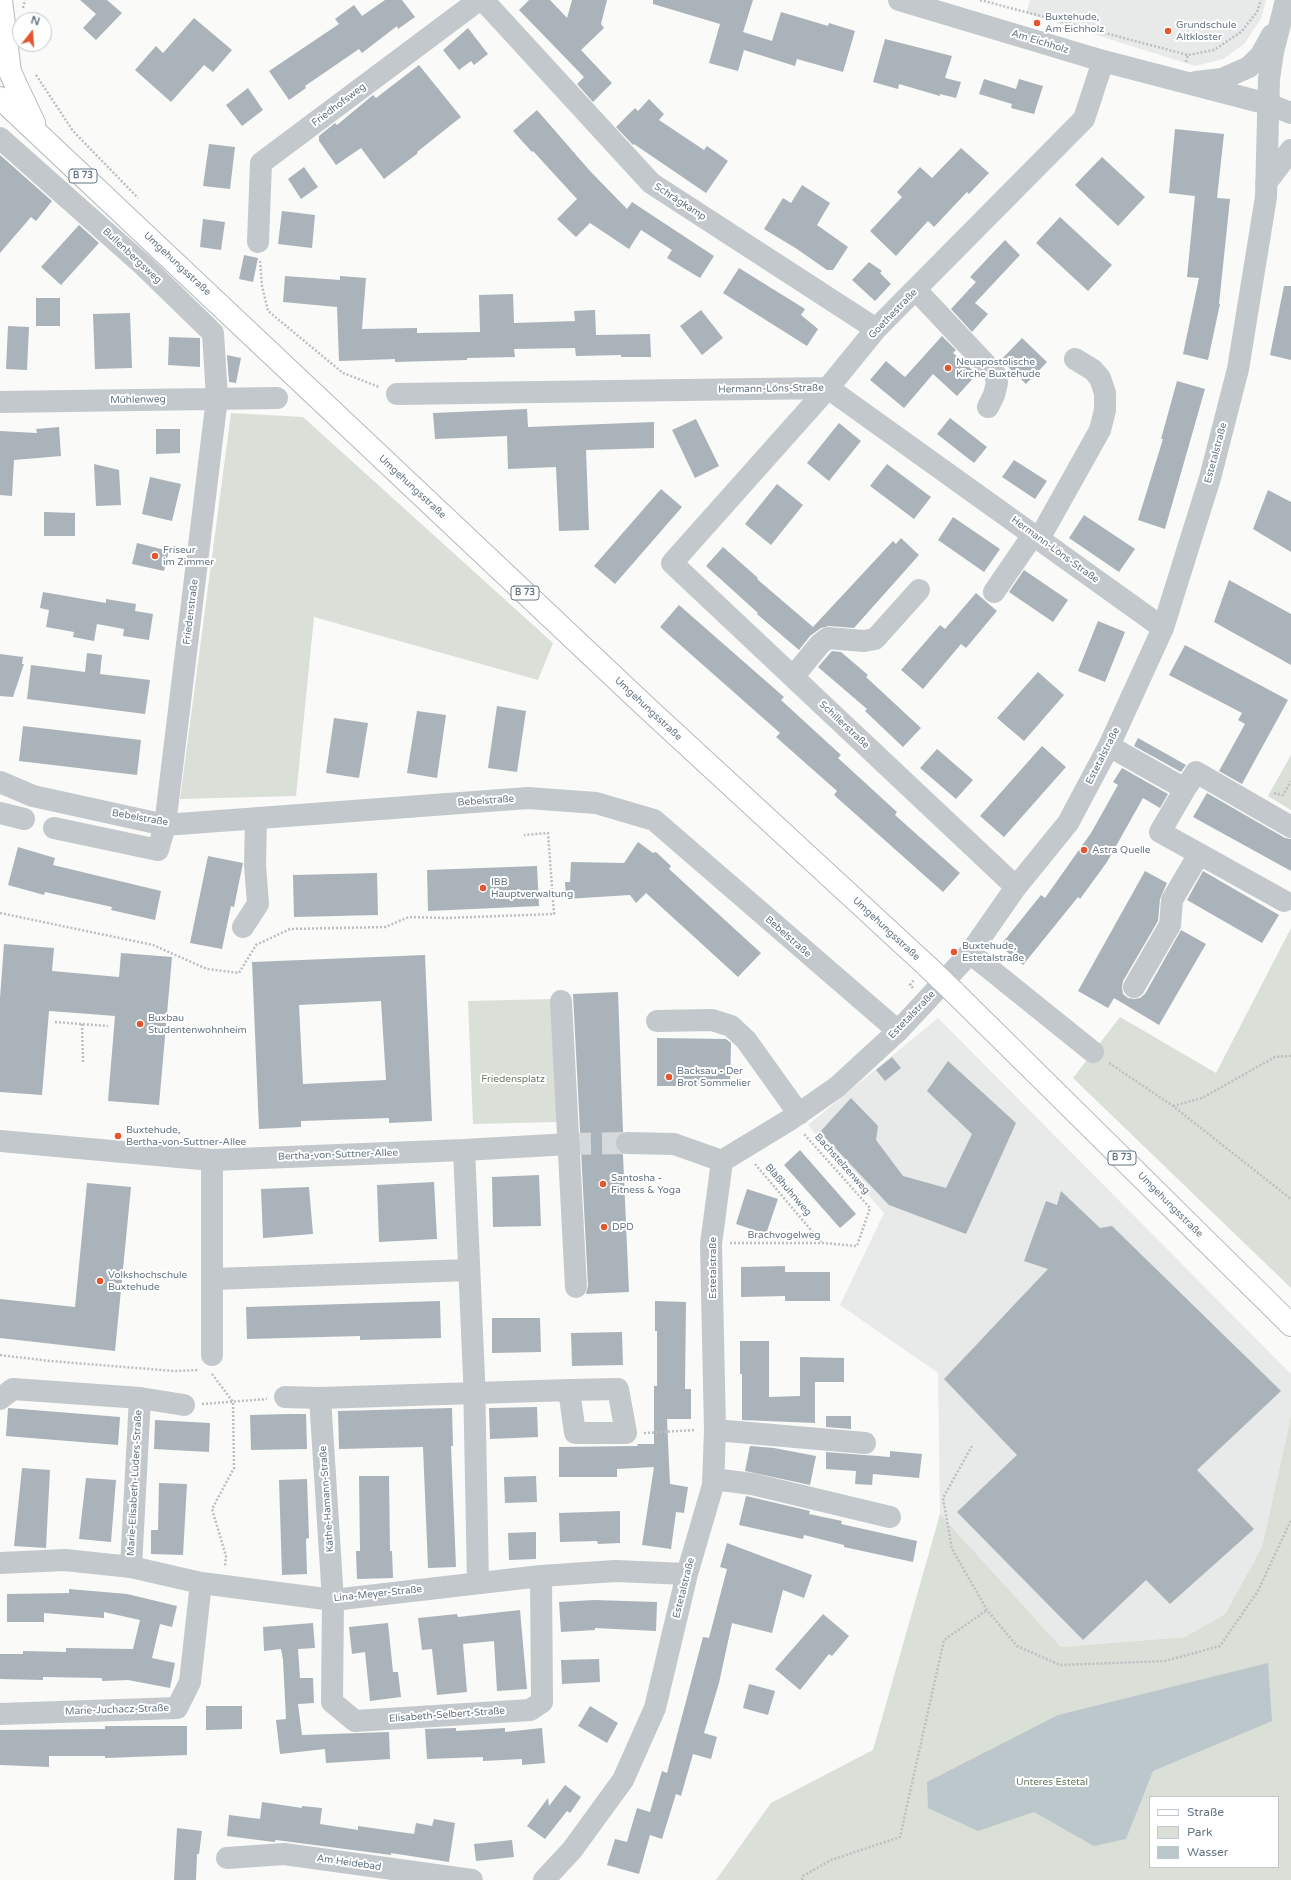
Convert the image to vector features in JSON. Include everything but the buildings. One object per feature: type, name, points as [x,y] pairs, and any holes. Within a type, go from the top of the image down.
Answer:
[{"type":"main road","points":[[1,0],[10,72],[41,136]]},
{"type":"main road","name":"Umgehungsstraße","points":[[0,98],[639,700],[927,966],[1291,1325]]},
{"type":"street","name":"Friedhofsweg","points":[[258,242],[262,163],[480,0]]},
{"type":"street","name":"Schrägkamp","points":[[483,0],[651,183],[876,330]]},
{"type":"street","name":"Am Eichholz","points":[[899,0],[1103,61],[1268,104],[1291,113]]},
{"type":"street","name":"Am Eichholz","points":[[1180,82],[1208,82],[1222,79],[1249,67],[1261,55],[1284,10]]},
{"type":"street","name":"Estetalstraße","points":[[544,1880],[572,1850],[623,1780],[655,1708],[687,1574],[713,1485],[715,1430],[711,1244],[722,1161],[795,1116],[837,1087],[898,1031],[970,953],[1016,887],[1068,823],[1109,746],[1163,628],[1210,478],[1238,369],[1265,202],[1269,79],[1273,52],[1284,10]]},
{"type":"street","name":"Goethestraße","points":[[672,564],[828,388],[876,330],[1084,119],[1103,61]]},
{"type":"street","name":"Bullenbergsweg","points":[[0,138],[143,265],[213,334],[217,398]]},
{"type":"street","points":[[1266,183],[1291,150]]},
{"type":"street","points":[[916,290],[995,374],[997,384],[988,407]]},
{"type":"street","points":[[994,592],[1036,537],[1100,430],[1105,410],[1105,393],[1100,378],[1093,370],[1075,359]]},
{"type":"street","name":"Hermann-Löns-Straße","points":[[397,394],[828,388],[1163,628]]},
{"type":"street","name":"Friedenstraße","points":[[54,828],[158,850],[165,825],[217,398]]},
{"type":"street","name":"Mühlenweg","points":[[0,402],[277,398]]},
{"type":"street","name":"Schillerstraße","points":[[672,564],[1016,887]]},
{"type":"street","points":[[793,677],[820,644],[828,638],[864,641],[875,639],[918,590]]},
{"type":"street","points":[[1109,746],[1185,789]]},
{"type":"street","points":[[1284,901],[1160,832],[1196,772],[1291,826]]},
{"type":"street","name":"Bebelstraße","points":[[0,782],[33,796],[165,825],[528,798],[596,803],[654,820],[898,1031]]},
{"type":"street","points":[[0,813],[24,819]]},
{"type":"street","points":[[243,927],[258,904],[255,865],[256,818]]},
{"type":"street","points":[[1134,987],[1170,925],[1172,900],[1199,854]]},
{"type":"street","points":[[970,953],[1093,1052]]},
{"type":"street","points":[[561,1001],[576,1287]]},
{"type":"street","points":[[658,1021],[712,1020],[731,1026],[746,1040],[795,1116]]},
{"type":"street","name":"Bertha-von-Suttner-Allee","points":[[0,1141],[212,1160],[464,1150],[569,1144]]},
{"type":"street","points":[[627,1143],[674,1144],[722,1161]]},
{"type":"street","points":[[464,1150],[474,1394],[478,1583]]},
{"type":"street","points":[[208,1365],[213,1279],[212,1160]]},
{"type":"street","points":[[213,1279],[469,1270]]},
{"type":"street","name":"Marie-Elisabeth-Lüders-Straße","points":[[0,1399],[12,1389],[140,1398],[184,1405]]},
{"type":"street","points":[[285,1397],[320,1398],[474,1394],[568,1390],[618,1389],[626,1433],[574,1434],[568,1390]]},
{"type":"street","name":"Marie-Elisabeth-Lüders-Straße","points":[[131,1567],[140,1398]]},
{"type":"street","name":"Käthe-Hamann-Straße","points":[[320,1398],[333,1600]]},
{"type":"street","points":[[715,1430],[865,1443]]},
{"type":"street","points":[[713,1479],[752,1484],[890,1517]]},
{"type":"street","name":"Lina-Meyer-Straße","points":[[0,1563],[65,1560],[131,1567],[224,1587],[333,1600],[541,1576],[615,1572],[687,1574]]},
{"type":"street","name":"Elisabeth-Selbert-Straße","points":[[333,1600],[332,1702],[355,1721],[530,1710],[542,1702],[541,1576]]},
{"type":"street","name":"Marie-Juchacz-Straße","points":[[0,1714],[177,1708],[190,1682],[201,1583]]},
{"type":"street","name":"Am Heidebad","points":[[227,1858],[284,1854],[472,1880]]},
{"type":"path","points":[[980,0],[1188,55],[1214,50],[1241,32],[1258,12],[1260,0]]},
{"type":"path","points":[[1180,82],[1188,55]]},
{"type":"path","points":[[35,74],[50,100],[73,131],[139,200]]},
{"type":"path","points":[[258,242],[262,286],[268,311],[343,373],[397,394]]},
{"type":"path","points":[[1271,793],[1284,795],[1291,781]]},
{"type":"path","points":[[447,918],[554,914],[548,833],[524,835]]},
{"type":"path","points":[[55,1022],[108,1026]]},
{"type":"path","points":[[82,1024],[83,1063]]},
{"type":"path","points":[[1093,1052],[1173,1106],[1291,1199]]},
{"type":"path","points":[[1173,1106],[1202,1098],[1275,1057],[1291,1056]]},
{"type":"path","name":"Bachstelzenweg","points":[[795,1116],[870,1208],[857,1246]]},
{"type":"path","name":"Bläßhuhnweg","points":[[742,1148],[823,1243]]},
{"type":"path","name":"Brachvogelweg","points":[[711,1244],[823,1243],[857,1246]]},
{"type":"path","points":[[0,1355],[50,1361],[174,1371],[208,1365],[233,1402],[234,1468],[212,1509],[226,1556],[224,1587]]},
{"type":"path","points":[[184,1405],[285,1397]]},
{"type":"path","points":[[626,1433],[715,1430]]},
{"type":"path","points":[[972,1446],[943,1498],[952,1549],[987,1610],[1017,1646],[1060,1665],[1166,1662],[1220,1646],[1258,1591],[1291,1520]]},
{"type":"path","points":[[802,1880],[804,1876],[831,1860],[900,1837],[944,1640],[987,1610]]},
{"type":"shaded area","name":"Grundschule Altkloster","points":[[1030,0],[1266,0],[1261,19],[1244,44],[1223,59],[1195,66],[1026,13]]},
{"type":"shaded area","points":[[938,1018],[1291,1374],[1291,1416],[1262,1547],[1225,1614],[1185,1637],[1061,1647],[940,1514],[938,1373],[840,1305],[884,1213],[808,1125]]},
{"type":"green space","points":[[231,413],[303,417],[553,643],[538,680],[314,617],[296,796],[180,799]]},
{"type":"green space","points":[[1291,755],[1291,810],[1268,796]]},
{"type":"green space","points":[[1291,928],[1291,1288],[1073,1078],[1120,1017],[1216,1073]]},
{"type":"green space","name":"Friedensplatz","points":[[552,999],[557,1122],[473,1124],[468,1001]]},
{"type":"green space","name":"Unteres Estetal","points":[[1291,1416],[1291,1880],[716,1880],[771,1803],[873,1750],[940,1514],[1061,1647],[1185,1637],[1225,1614],[1262,1547]]},
{"type":"water","points":[[1268,1663],[1272,1721],[1153,1771],[1126,1839],[1094,1846],[1034,1812],[978,1831],[928,1808],[927,1782],[1058,1715]]},
{"type":"tunnel","points":[[569,1144],[627,1143]]},
{"type":"place","name":"Buxtehude, Am Eichholz","points":[[1037,23]]},
{"type":"place","name":"Grundschule Altkloster","points":[[1168,31]]},
{"type":"place","name":"Neuapostolische Kirche Buxtehude","points":[[948,368]]},
{"type":"place","name":"Friseur im Zimmer","points":[[155,556]]},
{"type":"place","name":"Astra Quelle","points":[[1084,850]]},
{"type":"place","name":"IBB Hauptverwaltung","points":[[483,888]]},
{"type":"place","name":"Buxtehude, Estetalstraße","points":[[954,952]]},
{"type":"place","name":"Buxbau Studentenwohnheim","points":[[140,1024]]},
{"type":"place","name":"Backsau - Der Brot Sommelier","points":[[669,1077]]},
{"type":"place","name":"Buxtehude, Bertha-von-Suttner-Allee","points":[[118,1136]]},
{"type":"place","name":"Santosha - Fitness & Yoga","points":[[603,1184]]},
{"type":"place","name":"DPD","points":[[604,1227]]},
{"type":"place","name":"Volkshochschule Buxtehude","points":[[100,1281]]}]
